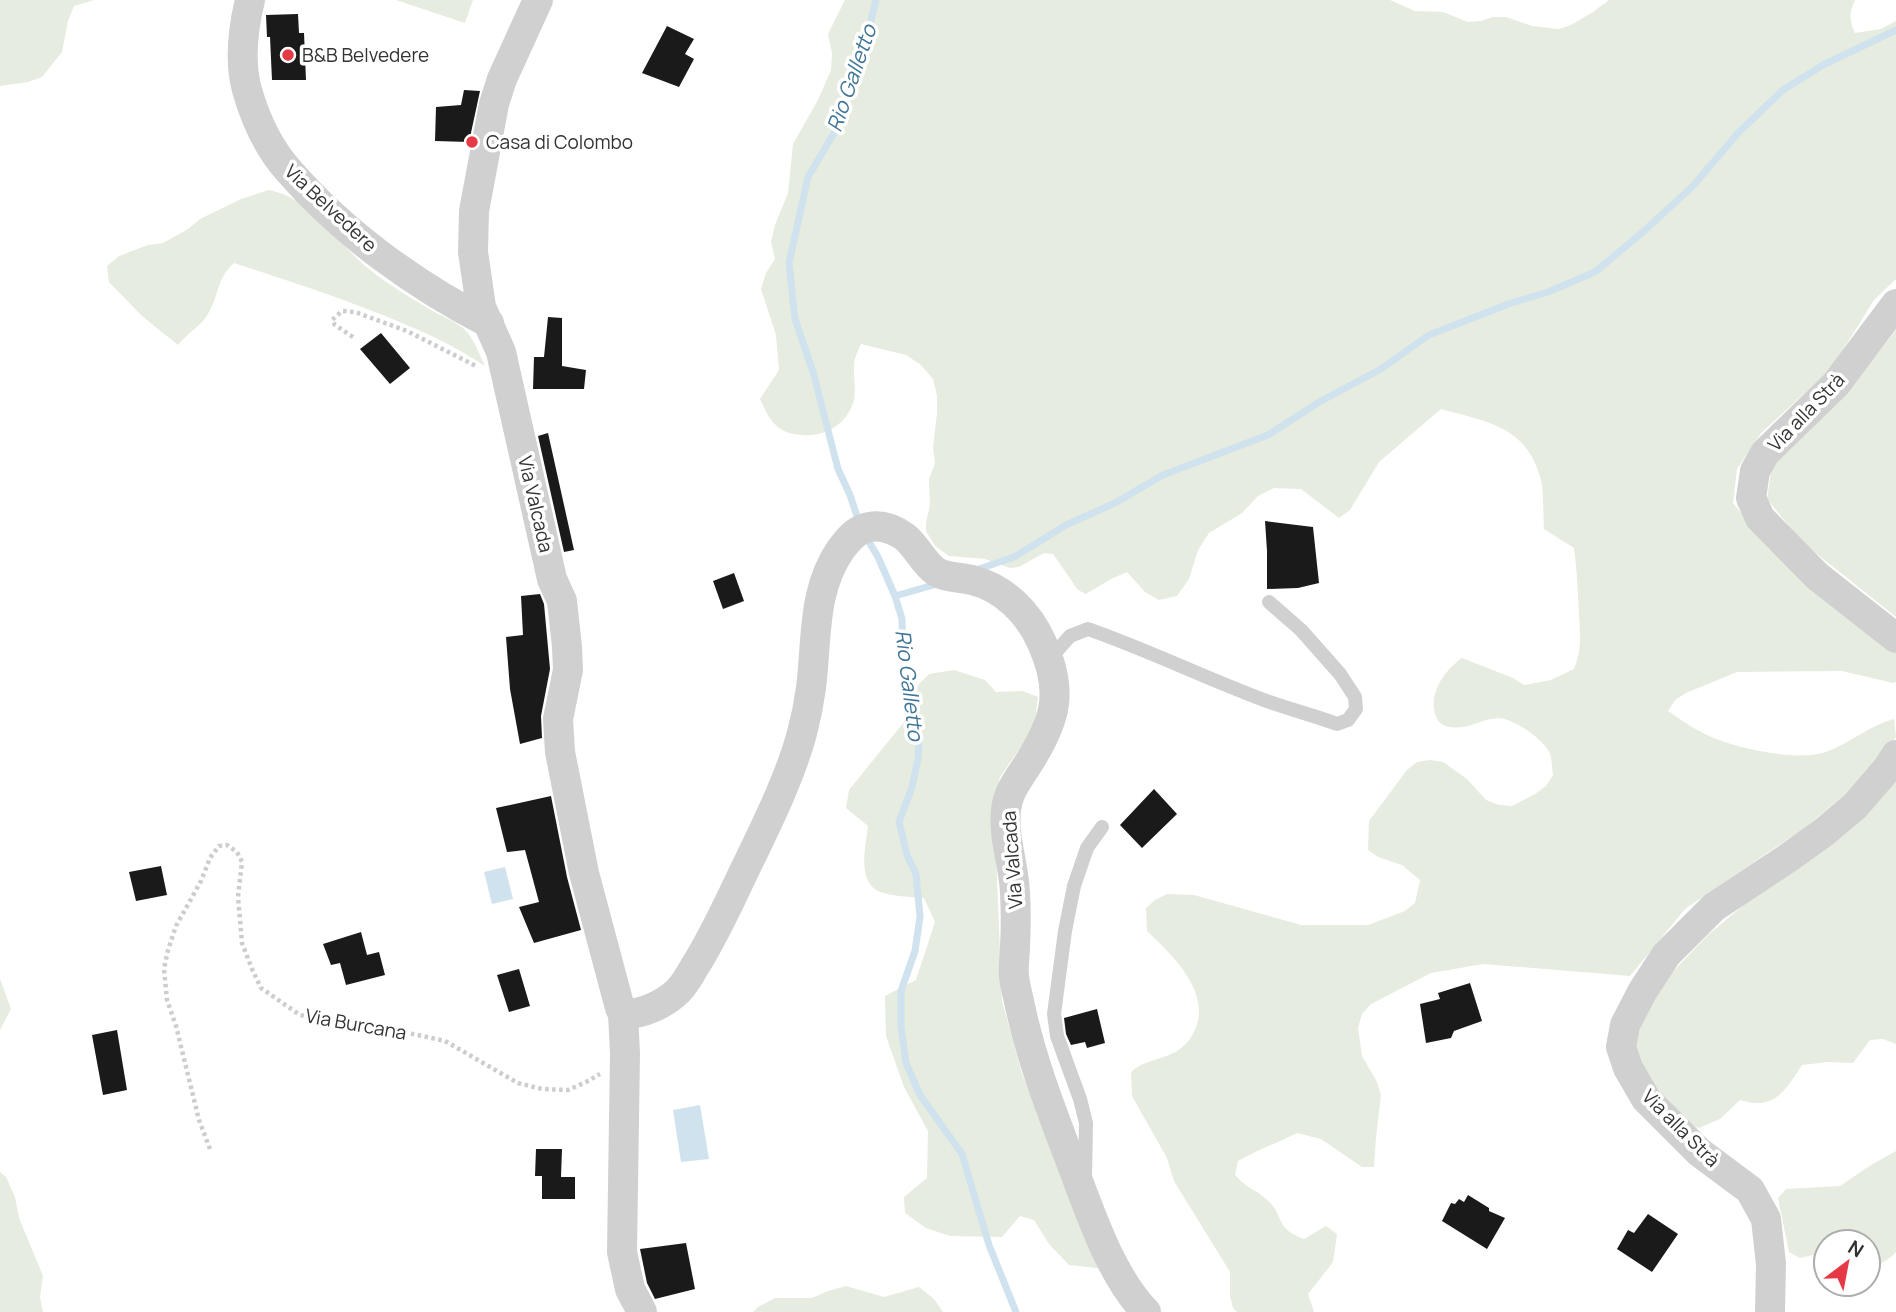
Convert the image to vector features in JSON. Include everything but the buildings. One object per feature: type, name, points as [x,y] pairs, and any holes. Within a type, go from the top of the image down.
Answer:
[{"type":"street","name":"Via Belvedere","points":[[250,0],[242,52],[247,90],[264,134],[287,170],[355,234],[411,277],[456,306],[489,323]]},
{"type":"street","name":"Via Valcada","points":[[538,0],[502,79],[494,104],[474,211],[473,252],[481,307],[501,352],[552,579],[562,601],[568,670],[558,731],[574,828],[616,997],[623,1014],[625,1053],[622,1252],[629,1289],[642,1312]]},
{"type":"street","name":"Via alla Strà","points":[[1896,304],[1836,384],[1765,453],[1755,471],[1751,498],[1760,518],[1816,576],[1896,638]]},
{"type":"street","name":"Via Valcada","points":[[623,1014],[644,1010],[675,995],[722,918],[793,760],[803,731],[811,688],[813,644],[823,589],[834,559],[854,533],[873,526],[889,528],[913,544],[926,562],[941,574],[975,580],[1008,598],[1027,616],[1041,639],[1049,660],[1054,679],[1055,702],[1050,721],[1037,748],[1009,792],[1005,813],[1015,890],[1014,974],[1028,1040],[1084,1196],[1125,1284],[1146,1312]]},
{"type":"street","name":"Via alla Strà","points":[[1770,1312],[1771,1264],[1766,1219],[1750,1190],[1699,1152],[1646,1098],[1628,1068],[1621,1047],[1625,1025],[1666,955],[1713,907],[1824,832],[1855,806],[1896,755]]},
{"type":"lane","points":[[1049,660],[1070,636],[1088,629],[1265,700],[1337,724],[1349,720],[1356,709],[1355,696],[1340,674],[1301,630],[1269,602]]},
{"type":"lane","points":[[1084,1196],[1086,1122],[1057,1036],[1054,1014],[1074,886],[1087,848],[1102,827]]},
{"type":"path","points":[[353,337],[332,320],[342,311],[355,312],[428,340],[509,386]]},
{"type":"path","name":"Via Burcana","points":[[210,1149],[199,1120],[167,1000],[164,969],[176,926],[219,846],[227,845],[237,852],[242,862],[238,897],[243,943],[261,988],[300,1015],[445,1041],[518,1083],[542,1089],[568,1090],[586,1082],[625,1053]]},
{"type":"shaded area","points":[[0,0],[94,0],[74,6],[62,52],[42,77],[0,86]]},
{"type":"shaded area","points":[[396,0],[473,0],[465,23]]},
{"type":"shaded area","points":[[845,0],[1390,0],[1415,11],[1443,12],[1468,22],[1506,17],[1532,26],[1559,29],[1571,25],[1609,0],[1855,0],[1851,17],[1855,33],[1881,29],[1896,21],[1896,279],[1874,300],[1831,369],[1761,433],[1737,469],[1733,503],[1768,545],[1896,651],[1896,682],[1842,671],[1737,672],[1686,693],[1675,700],[1668,711],[1695,729],[1717,739],[1765,752],[1814,755],[1826,752],[1894,719],[1896,737],[1862,781],[1804,828],[1685,909],[1630,976],[1483,964],[1431,973],[1371,1004],[1362,1014],[1358,1028],[1362,1056],[1381,1095],[1374,1167],[1362,1167],[1321,1139],[1297,1133],[1238,1161],[1235,1175],[1272,1205],[1283,1225],[1294,1235],[1304,1239],[1326,1226],[1337,1234],[1333,1262],[1308,1294],[1314,1312],[1237,1312],[1233,1308],[1230,1272],[1174,1181],[1167,1158],[1132,1096],[1131,1072],[1182,1047],[1194,1032],[1199,1017],[1194,989],[1187,976],[1147,931],[1146,908],[1167,894],[1194,895],[1301,925],[1368,925],[1405,911],[1415,903],[1420,880],[1402,865],[1378,857],[1368,850],[1369,821],[1407,770],[1417,762],[1443,762],[1467,779],[1486,800],[1499,805],[1512,806],[1546,786],[1553,775],[1551,756],[1535,736],[1512,722],[1498,718],[1463,727],[1445,726],[1436,717],[1434,698],[1444,675],[1462,658],[1524,685],[1551,680],[1574,669],[1580,636],[1574,548],[1544,529],[1541,480],[1535,462],[1516,437],[1490,423],[1441,409],[1379,462],[1350,510],[1339,518],[1301,489],[1274,488],[1258,496],[1242,513],[1209,533],[1198,550],[1189,579],[1177,596],[1159,600],[1145,592],[1127,572],[1086,594],[1078,590],[1053,554],[1044,553],[1019,567],[1010,568],[985,559],[949,556],[935,546],[926,531],[926,523],[930,505],[929,479],[935,463],[933,447],[937,396],[933,379],[921,365],[906,355],[861,344],[854,362],[855,394],[850,411],[840,423],[818,434],[793,434],[780,429],[767,414],[760,399],[779,370],[776,335],[761,289],[766,273],[775,259],[771,242],[788,193],[793,144],[818,100],[831,70],[832,53],[828,34]]},
{"type":"shaded area","points":[[269,190],[297,201],[372,271],[405,295],[464,329],[485,366],[440,340],[395,320],[234,263],[224,275],[206,317],[178,345],[142,316],[109,282],[107,266],[119,256],[148,245],[163,243],[200,219],[241,199]]},
{"type":"shaded area","points":[[1896,330],[1896,617],[1802,542],[1767,499],[1772,465],[1851,388]]},
{"type":"shaded area","points":[[954,670],[985,680],[996,692],[1023,691],[1038,697],[1034,728],[1000,777],[994,806],[1002,1001],[1022,1074],[1106,1269],[1069,1265],[1049,1244],[1034,1220],[1020,1216],[1002,1237],[950,1236],[926,1228],[905,1213],[904,1197],[927,1178],[928,1131],[904,1087],[886,1036],[885,996],[916,980],[935,922],[924,898],[880,892],[873,887],[865,872],[864,862],[868,826],[846,808],[849,790],[904,722],[918,685],[929,674]]},
{"type":"shaded area","points":[[1896,778],[1896,1044],[1883,1039],[1870,1040],[1853,1063],[1802,1065],[1784,1090],[1770,1101],[1752,1103],[1740,1100],[1720,1119],[1699,1128],[1686,1124],[1636,1071],[1634,1034],[1660,985],[1709,934]]},
{"type":"shaded area","points":[[0,979],[11,1009],[0,1030]]},
{"type":"shaded area","points":[[1896,1151],[1896,1252],[1882,1263],[1882,1228],[1812,1228],[1812,1255],[1800,1258],[1789,1252],[1778,1198],[1786,1189],[1840,1186]]},
{"type":"shaded area","points":[[0,1172],[6,1177],[15,1197],[19,1218],[43,1276],[40,1297],[43,1312],[0,1312]]},
{"type":"shaded area","points":[[846,1286],[884,1297],[919,1287],[934,1299],[943,1312],[753,1312],[775,1298],[812,1298]]},
{"type":"water","points":[[505,867],[513,899],[492,904],[484,872]]},
{"type":"water","points":[[700,1105],[709,1159],[681,1162],[673,1110]]},
{"type":"waterway","name":"Rio Galletto","points":[[857,516],[838,469],[813,372],[795,319],[789,263],[808,177],[834,133],[860,65],[876,0]]},
{"type":"waterway","points":[[976,570],[1014,557],[1066,525],[1115,503],[1163,475],[1268,435],[1321,401],[1381,369],[1429,335],[1595,272],[1693,186],[1738,133],[1783,90],[1823,65],[1896,30]]},
{"type":"waterway","name":"Rio Galletto","points":[[866,537],[878,557],[902,619],[903,652],[919,737],[912,787],[899,822],[907,855],[916,874],[920,917],[915,951],[901,991],[901,1026],[906,1063],[920,1095],[962,1154],[989,1245],[1016,1312]]},
{"type":"waterway","points":[[895,596],[937,584]]},
{"type":"place","name":"B&B Belvedere","points":[[288,55]]},
{"type":"place","name":"Casa di Colombo","points":[[472,142]]}]
